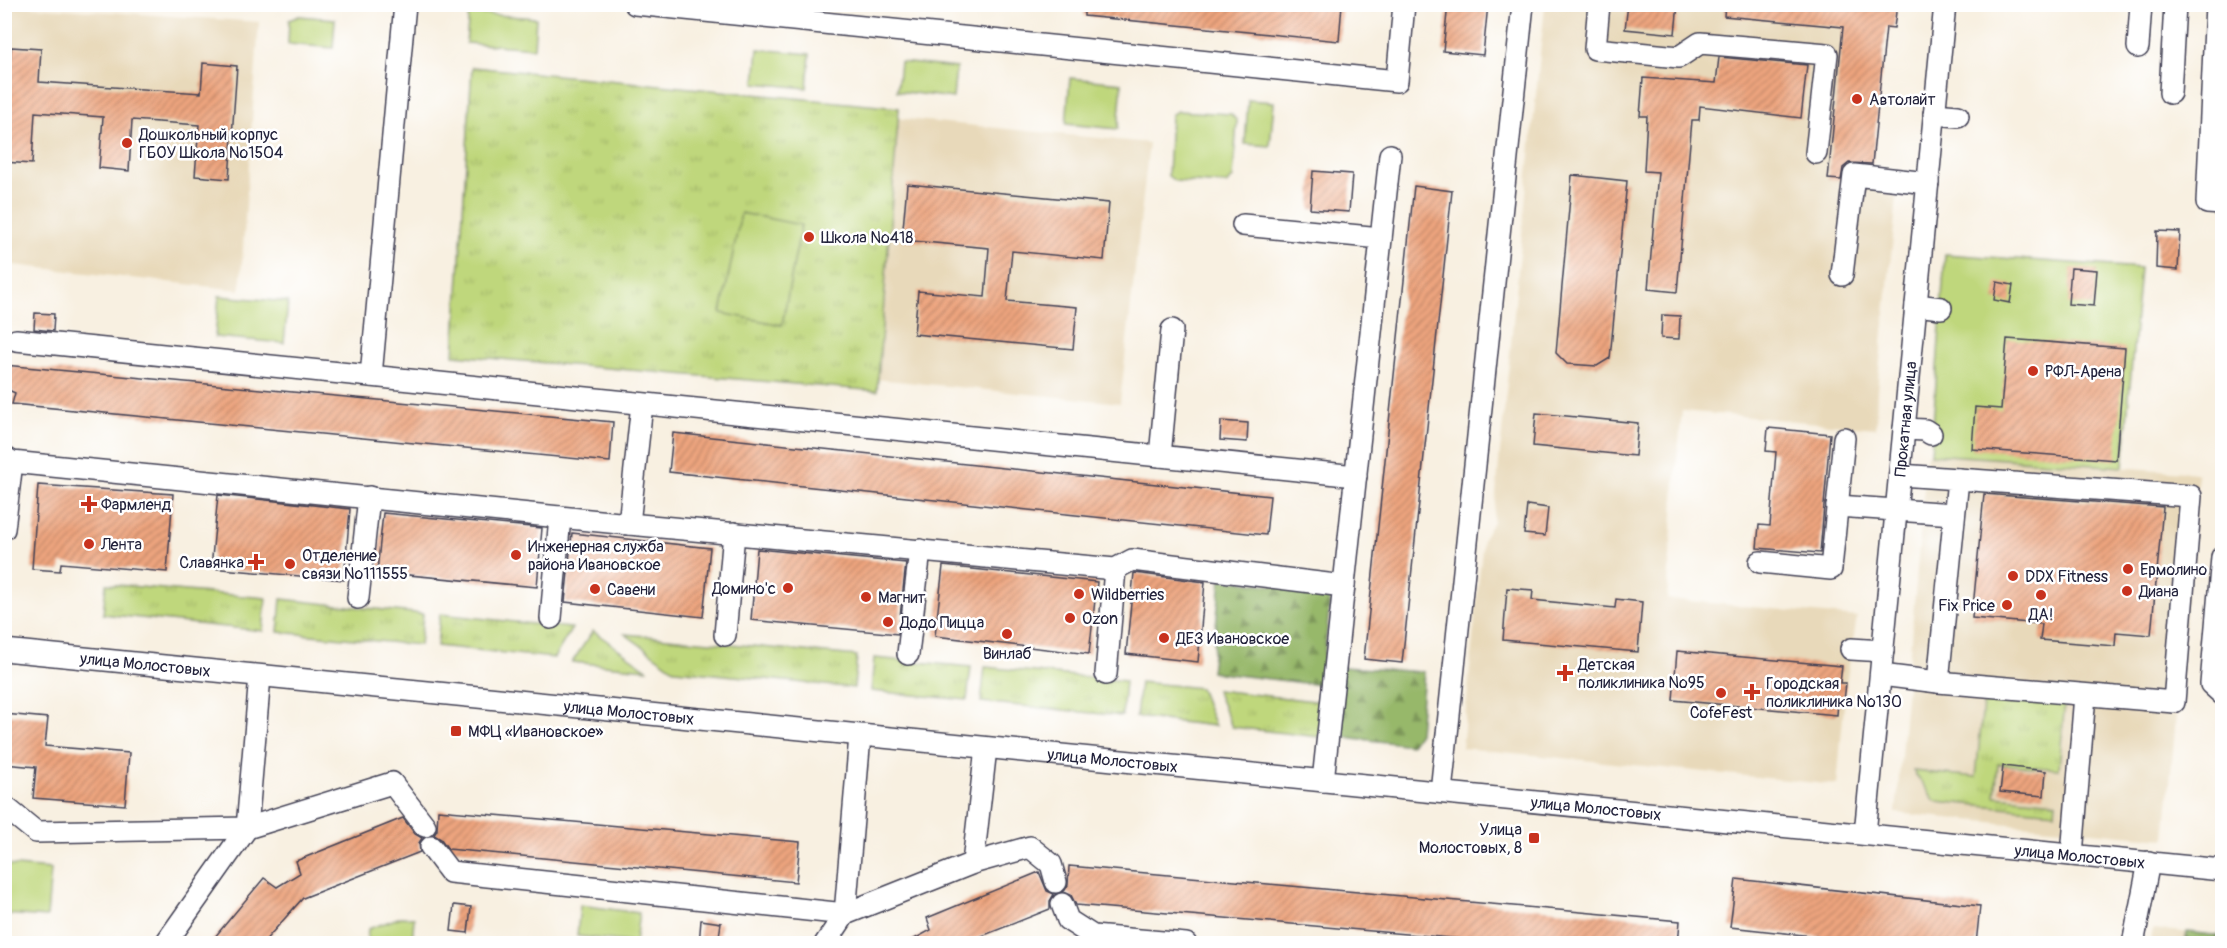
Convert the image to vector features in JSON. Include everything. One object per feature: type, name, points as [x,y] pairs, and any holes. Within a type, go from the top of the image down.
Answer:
[{"type":"street","points":[[371,376],[405,4]]},
{"type":"street","points":[[635,4],[1398,81],[1404,4]]},
{"type":"street","points":[[1441,792],[1523,4]]},
{"type":"street","points":[[1599,4],[1595,49],[1679,57],[1700,43],[1827,54],[1816,153]]},
{"type":"street","name":"Прокатная улица","points":[[1865,834],[1945,4]]},
{"type":"street","points":[[2138,47],[2141,4]]},
{"type":"street","points":[[2170,93],[2175,4]]},
{"type":"street","points":[[2216,4],[2206,203],[2223,204]]},
{"type":"street","points":[[1934,114],[1958,116]]},
{"type":"street","points":[[1323,781],[1390,155]]},
{"type":"street","points":[[1842,275],[1854,175],[1928,183]]},
{"type":"street","points":[[1243,225],[1381,238]]},
{"type":"street","points":[[1916,305],[1941,308]]},
{"type":"street","points":[[1160,456],[1172,330]]},
{"type":"street","points":[[16,340],[1356,476]]},
{"type":"street","points":[[629,524],[642,404]]},
{"type":"street","points":[[1904,429],[1925,430],[1931,434]]},
{"type":"street","points":[[1760,562],[1831,569],[1844,438]]},
{"type":"street","points":[[4,529],[8,459],[629,524],[1115,569],[1132,560],[1344,586]]},
{"type":"street","points":[[1881,675],[2174,702],[2191,496],[1900,475]]},
{"type":"street","points":[[1938,682],[1958,479]]},
{"type":"street","points":[[358,598],[369,497]]},
{"type":"street","points":[[1837,506],[1954,514]]},
{"type":"street","points":[[551,618],[560,517]]},
{"type":"street","points":[[725,635],[734,533]]},
{"type":"street","points":[[908,654],[920,550]]},
{"type":"street","points":[[2223,557],[2211,684],[2223,694]]},
{"type":"street","points":[[1106,674],[1115,569]]},
{"type":"street","points":[[1851,649],[1883,651]]},
{"type":"street","name":"улица Молостовых","points":[[4,650],[2223,870]]},
{"type":"street","points":[[165,944],[247,828],[260,676]]},
{"type":"street","points":[[2072,855],[2085,695]]},
{"type":"street","points":[[825,944],[845,914],[860,736]]},
{"type":"street","points":[[973,863],[986,748]]},
{"type":"street","points":[[4,806],[36,832],[247,828],[392,783],[425,825]]},
{"type":"street","points":[[431,847],[450,872],[845,914],[973,863],[1030,847],[1051,864],[1056,882]]},
{"type":"street","points":[[2133,944],[2149,862]]},
{"type":"street","points":[[1062,904],[1068,920],[1093,936],[1186,944]]},
{"type":"shaded area","name":"Дошкольный корпус ГБОУ Школа №1504","points":[[4,5],[259,22],[240,290],[5,264]]},
{"type":"shaded area","points":[[1545,5],[1897,5],[1894,28],[1885,28],[1870,183],[1889,189],[1897,198],[1877,390],[1876,428],[1682,411],[1676,470],[1667,599],[1857,617],[1846,683],[1837,785],[1462,748],[1483,539],[1493,522]]},
{"type":"shaded area","name":"Школа №418","points":[[491,78],[1149,143],[1120,403],[480,340]]},
{"type":"shaded area","points":[[1927,454],[2198,473],[2165,839],[1896,813]]},
{"type":"shaded area","points":[[2153,929],[2222,936],[2222,943],[2150,944]]},
{"type":"green space","points":[[469,13],[536,18],[534,48],[466,43]]},
{"type":"green space","points":[[299,16],[335,19],[333,48],[288,44],[289,20]]},
{"type":"green space","points":[[758,49],[810,54],[807,88],[755,83]]},
{"type":"green space","points":[[900,62],[956,68],[953,98],[897,91]]},
{"type":"green space","name":"Школа №418","points":[[472,67],[899,108],[877,391],[454,355]]},
{"type":"green space","points":[[1070,78],[1122,83],[1118,129],[1066,124]]},
{"type":"green space","points":[[1248,100],[1274,102],[1270,146],[1245,144]]},
{"type":"green space","points":[[1177,111],[1231,114],[1237,121],[1233,178],[1226,184],[1175,181],[1168,176],[1171,115]]},
{"type":"green space","points":[[741,213],[801,225],[782,325],[721,313]]},
{"type":"green space","name":"РФЛ-Арена","points":[[1945,254],[2140,268],[2123,467],[1931,454]]},
{"type":"green space","points":[[219,296],[288,302],[284,343],[215,337]]},
{"type":"green space","points":[[1221,579],[1331,593],[1321,685],[1211,672]]},
{"type":"green space","points":[[106,584],[266,598],[263,631],[103,614]]},
{"type":"green space","points":[[281,599],[423,614],[420,645],[278,632]]},
{"type":"green space","points":[[440,614],[572,628],[554,658],[437,646]]},
{"type":"green space","points":[[593,631],[647,669],[572,662]]},
{"type":"green space","points":[[625,634],[857,656],[854,688],[675,670]]},
{"type":"green space","points":[[874,658],[971,667],[967,700],[871,691]]},
{"type":"green space","points":[[985,667],[1125,681],[1122,716],[981,702]]},
{"type":"green space","points":[[1342,667],[1424,672],[1419,733],[1411,745],[1336,736]]},
{"type":"green space","points":[[1140,682],[1200,688],[1215,726],[1136,717]]},
{"type":"green space","points":[[1216,690],[1323,702],[1319,737],[1232,727]]},
{"type":"green space","points":[[1984,693],[2065,700],[2059,769],[1998,764],[1995,796],[2056,802],[2055,812],[1935,801],[1913,771],[1976,777]]},
{"type":"green space","points":[[5,865],[51,869],[47,917],[5,914]]},
{"type":"green space","points":[[580,905],[639,913],[635,943],[577,936]]},
{"type":"green space","points":[[401,917],[414,918],[412,943],[367,943],[368,929]]},
{"type":"green space","points":[[2187,932],[2222,936],[2222,943],[2185,943]]},
{"type":"building","points":[[1084,4],[1342,4],[1339,41],[1084,16]]},
{"type":"building","points":[[1448,4],[1488,4],[1483,55],[1443,51]]},
{"type":"building","points":[[1628,4],[1678,4],[1675,34],[1625,29]]},
{"type":"building","name":"Автолайт","points":[[1725,4],[1897,4],[1894,28],[1886,27],[1872,164],[1849,163],[1843,168],[1841,180],[1828,179],[1843,27],[1724,16]]},
{"type":"building","points":[[11,47],[41,49],[39,82],[201,93],[203,63],[237,66],[229,179],[195,176],[199,125],[132,120],[129,171],[99,168],[103,117],[35,112],[32,164],[4,162]]},
{"type":"building","points":[[1719,57],[1807,65],[1801,118],[1700,106],[1699,120],[1692,120],[1677,292],[1648,289],[1658,172],[1644,171],[1647,116],[1640,116],[1643,78],[1716,83]]},
{"type":"building","points":[[1313,171],[1352,174],[1349,212],[1310,209]]},
{"type":"building","points":[[1572,175],[1627,181],[1610,358],[1597,366],[1567,364],[1556,353]]},
{"type":"building","points":[[907,184],[1109,203],[1104,260],[1012,251],[1007,301],[1077,307],[1073,349],[914,334],[918,291],[985,297],[989,248],[902,240]]},
{"type":"building","points":[[1414,186],[1452,191],[1402,663],[1364,659]]},
{"type":"building","points":[[2157,231],[2180,232],[2178,270],[2156,268]]},
{"type":"building","points":[[2071,268],[2097,270],[2094,306],[2068,304]]},
{"type":"building","points":[[1997,282],[2013,285],[2010,303],[1994,300]]},
{"type":"building","points":[[35,313],[54,314],[53,331],[34,329]]},
{"type":"building","points":[[1662,315],[1680,316],[1679,339],[1661,338]]},
{"type":"building","points":[[2007,339],[2125,348],[2116,460],[1972,449],[1975,407],[2001,409]]},
{"type":"building","points":[[4,365],[613,422],[610,462],[12,404],[15,393],[4,388]]},
{"type":"building","points":[[1536,413],[1638,423],[1635,456],[1533,446]]},
{"type":"building","points":[[1221,421],[1248,423],[1247,442],[1220,440]]},
{"type":"building","points":[[1768,428],[1830,434],[1820,553],[1757,548],[1759,525],[1770,526],[1776,452],[1766,451]]},
{"type":"building","points":[[673,433],[1270,496],[1266,535],[669,472]]},
{"type":"building","points":[[38,485],[173,494],[167,572],[61,563],[60,571],[32,569]]},
{"type":"building","points":[[1984,494],[2163,507],[2151,635],[2116,632],[2115,646],[2040,640],[2042,624],[1972,618]]},
{"type":"building","points":[[218,495],[350,509],[344,580],[211,568]]},
{"type":"building","points":[[1527,505],[1548,508],[1545,536],[1524,534]]},
{"type":"building","points":[[383,513],[542,528],[537,587],[377,572]]},
{"type":"building","points":[[572,533],[710,548],[703,617],[565,602]]},
{"type":"building","points":[[757,549],[906,563],[898,634],[751,620]]},
{"type":"building","points":[[943,566],[1097,582],[1089,654],[935,636]]},
{"type":"building","points":[[1134,573],[1205,582],[1198,662],[1126,654]]},
{"type":"building","points":[[1507,588],[1533,590],[1532,600],[1615,608],[1616,599],[1642,602],[1638,652],[1503,640]]},
{"type":"building","points":[[1677,651],[1842,666],[1840,683],[1846,683],[1844,701],[1838,701],[1837,715],[1673,700]]},
{"type":"building","points":[[4,714],[48,718],[45,746],[129,753],[125,805],[33,798],[36,767],[4,764]]},
{"type":"building","points":[[2003,766],[2046,771],[2044,796],[2000,792]]},
{"type":"building","points":[[438,810],[800,842],[796,882],[448,849],[441,839],[434,835],[437,830]]},
{"type":"building","points":[[403,818],[415,834],[422,838],[419,843],[420,852],[303,898],[262,944],[209,944],[264,878],[277,887],[300,873],[296,861]]},
{"type":"building","points":[[1069,866],[1680,921],[1678,944],[1520,944],[1076,905],[1071,895],[1064,892],[1068,885]]},
{"type":"building","points":[[1039,872],[1047,891],[1054,894],[1050,901],[1050,909],[962,944],[905,944],[931,930],[927,918]]},
{"type":"building","points":[[1736,879],[1980,906],[1976,944],[1886,944],[1730,927]]},
{"type":"building","points":[[454,905],[471,907],[468,933],[451,931]]},
{"type":"building","points":[[701,920],[721,923],[718,944],[699,944]]},
{"type":"place","name":"Автолайт","points":[[1857,99]]},
{"type":"place","name":"Дошкольный корпус ГБОУ Школа №1504","points":[[127,143]]},
{"type":"place","name":"Школа №418","points":[[809,237]]},
{"type":"place","name":"РФЛ-Арена","points":[[2033,371]]},
{"type":"place","name":"Фармленд","points":[[89,504]]},
{"type":"place","name":"Лента","points":[[89,544]]},
{"type":"place","name":"Инженерная служба района Ивановское","points":[[516,555]]},
{"type":"place","name":"Славянка","points":[[256,562]]},
{"type":"place","name":"Отделение связи №111555","points":[[290,564]]},
{"type":"place","name":"Ермолино","points":[[2128,569]]},
{"type":"place","name":"DDX Fitness","points":[[2013,576]]},
{"type":"place","name":"Домино'c","points":[[788,588]]},
{"type":"place","name":"Савени","points":[[595,589]]},
{"type":"place","name":"Диана","points":[[2127,591]]},
{"type":"place","name":"Wildberries","points":[[1079,594]]},
{"type":"place","name":"ДА!","points":[[2041,595]]},
{"type":"place","name":"Магнит","points":[[866,597]]},
{"type":"place","name":"Fix Price","points":[[2007,605]]},
{"type":"place","name":"Ozon","points":[[1070,618]]},
{"type":"place","name":"Додо Пицца","points":[[888,622]]},
{"type":"place","name":"Винлаб","points":[[1007,634]]},
{"type":"place","name":"ДЕЗ Ивановское","points":[[1164,638]]},
{"type":"place","name":"Детская поликлиника №95","points":[[1565,673]]},
{"type":"place","name":"Городская поликлиника №130","points":[[1752,692]]},
{"type":"place","name":"CofeFest","points":[[1721,693]]},
{"type":"place","name":"МФЦ «Ивановское»","points":[[456,731]]},
{"type":"place","name":"Улица Молостовых, 8","points":[[1534,838]]}]
